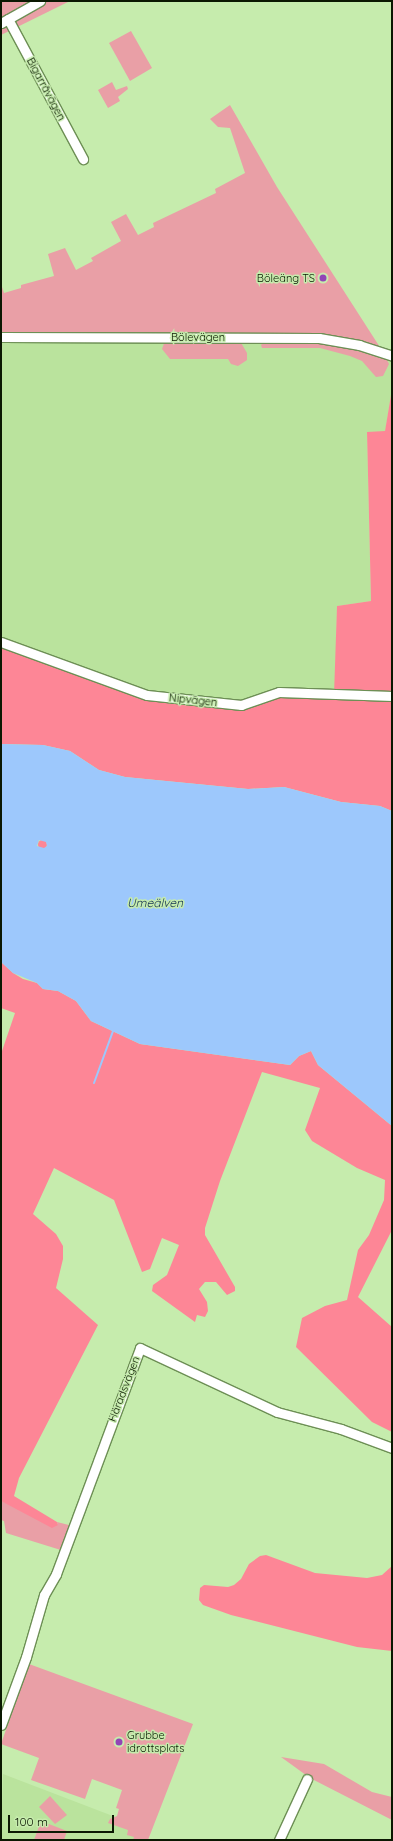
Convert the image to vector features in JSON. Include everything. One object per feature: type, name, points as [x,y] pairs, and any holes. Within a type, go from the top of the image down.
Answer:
[{"type":"street","points":[[20,12],[25,1]]},
{"type":"street","points":[[5,21],[40,1]]},
{"type":"street","name":"Bigarråvägen","points":[[5,21],[83,159]]},
{"type":"street","name":"Bölevägen","points":[[1,337],[319,338],[359,345],[392,356]]},
{"type":"street","name":"Nipvägen","points":[[1,642],[147,695],[241,705],[279,692],[392,696]]},
{"type":"street","name":"Häradsvägen","points":[[1,1725],[26,1657],[44,1595],[56,1574],[140,1348],[277,1412],[341,1429],[392,1448]]},
{"type":"street","points":[[279,1840],[307,1779]]},
{"type":"shaded area","points":[[1,1],[70,1],[1,35]]},
{"type":"shaded area","points":[[131,31],[152,68],[130,81],[109,43]]},
{"type":"shaded area","points":[[112,82],[116,90],[127,86],[128,89],[118,97],[120,101],[108,108],[98,90]]},
{"type":"shaded area","points":[[230,105],[277,187],[383,352],[319,338],[1,337],[1,284],[4,293],[21,288],[21,285],[54,276],[48,254],[65,248],[76,270],[93,261],[91,258],[121,241],[111,222],[126,214],[138,235],[154,227],[153,223],[216,193],[215,189],[245,173],[230,128],[218,127],[210,119]]},
{"type":"shaded area","points":[[1,337],[319,338],[392,356],[392,389],[385,432],[367,432],[371,601],[337,606],[335,695],[241,705],[147,695],[1,642]]},
{"type":"shaded area","points":[[165,341],[240,341],[247,353],[247,360],[238,366],[231,364],[228,359],[170,359],[162,349]]},
{"type":"shaded area","points":[[270,341],[339,345],[387,360],[389,364],[383,376],[376,377],[362,361],[350,356],[320,348],[262,348],[261,345],[263,343]]},
{"type":"shaded area","points":[[392,389],[392,811],[380,806],[341,802],[284,787],[248,789],[125,777],[99,770],[70,751],[43,745],[1,744],[1,642],[147,695],[241,705],[279,692],[334,695],[337,606],[371,601],[367,432],[385,431]]},
{"type":"shaded area","points":[[40,840],[44,840],[46,844],[44,848],[40,848],[38,846],[38,842]]},
{"type":"shaded area","points":[[1,962],[13,973],[23,979],[37,983],[43,989],[58,991],[76,1001],[91,1021],[140,1044],[290,1065],[299,1056],[311,1051],[318,1065],[392,1126],[392,1230],[358,1297],[392,1327],[392,1432],[372,1422],[296,1347],[302,1318],[325,1306],[347,1300],[358,1250],[369,1235],[384,1200],[385,1180],[357,1168],[312,1141],[305,1130],[320,1088],[262,1072],[220,1181],[205,1228],[205,1235],[235,1287],[235,1291],[227,1295],[216,1282],[205,1282],[199,1289],[207,1302],[208,1311],[205,1317],[197,1315],[195,1322],[152,1291],[153,1285],[167,1275],[179,1245],[162,1238],[150,1269],[142,1272],[114,1200],[54,1168],[33,1214],[56,1234],[63,1246],[63,1259],[56,1288],[98,1325],[19,1478],[14,1496],[57,1522],[58,1525],[52,1528],[1,1501],[1,1054],[15,1013],[1,1008]]},
{"type":"shaded area","points":[[1,1501],[58,1525],[57,1522],[69,1525],[74,1521],[64,1551],[6,1533],[4,1521],[1,1520]]},
{"type":"shaded area","points":[[266,1555],[315,1573],[367,1578],[382,1575],[392,1566],[392,1651],[357,1647],[231,1615],[203,1605],[199,1600],[200,1588],[204,1585],[228,1587],[234,1585],[241,1579],[249,1564],[260,1556]]},
{"type":"shaded area","points":[[29,1664],[193,1724],[148,1840],[133,1840],[134,1837],[127,1835],[128,1830],[108,1823],[110,1819],[117,1816],[119,1809],[116,1808],[122,1790],[92,1779],[85,1799],[31,1780],[39,1758],[1,1744]]},
{"type":"shaded area","points":[[281,1757],[324,1764],[372,1792],[392,1797],[392,1820],[310,1778]]},
{"type":"shaded area","points":[[3,1774],[139,1826],[135,1840],[1,1840]]},
{"type":"shaded area","points":[[50,1796],[67,1815],[55,1824],[39,1807]]},
{"type":"shaded area","points":[[41,1821],[67,1831],[64,1840],[34,1840]]},
{"type":"water","name":"Umeälven","points":[[1,744],[43,745],[70,751],[99,770],[125,777],[248,789],[284,787],[341,802],[380,806],[392,811],[392,1126],[318,1065],[311,1051],[299,1056],[290,1065],[140,1044],[91,1021],[76,1001],[58,991],[43,989],[37,983],[13,973],[1,962]],"holes":[[[39,840],[46,842],[47,846],[44,848],[37,846]]]},
{"type":"waterway","points":[[94,1083],[113,1031]]},
{"type":"place","name":"Böleäng TS","points":[[323,278]]},
{"type":"place","name":"Grubbe idrottsplats","points":[[119,1742]]}]
